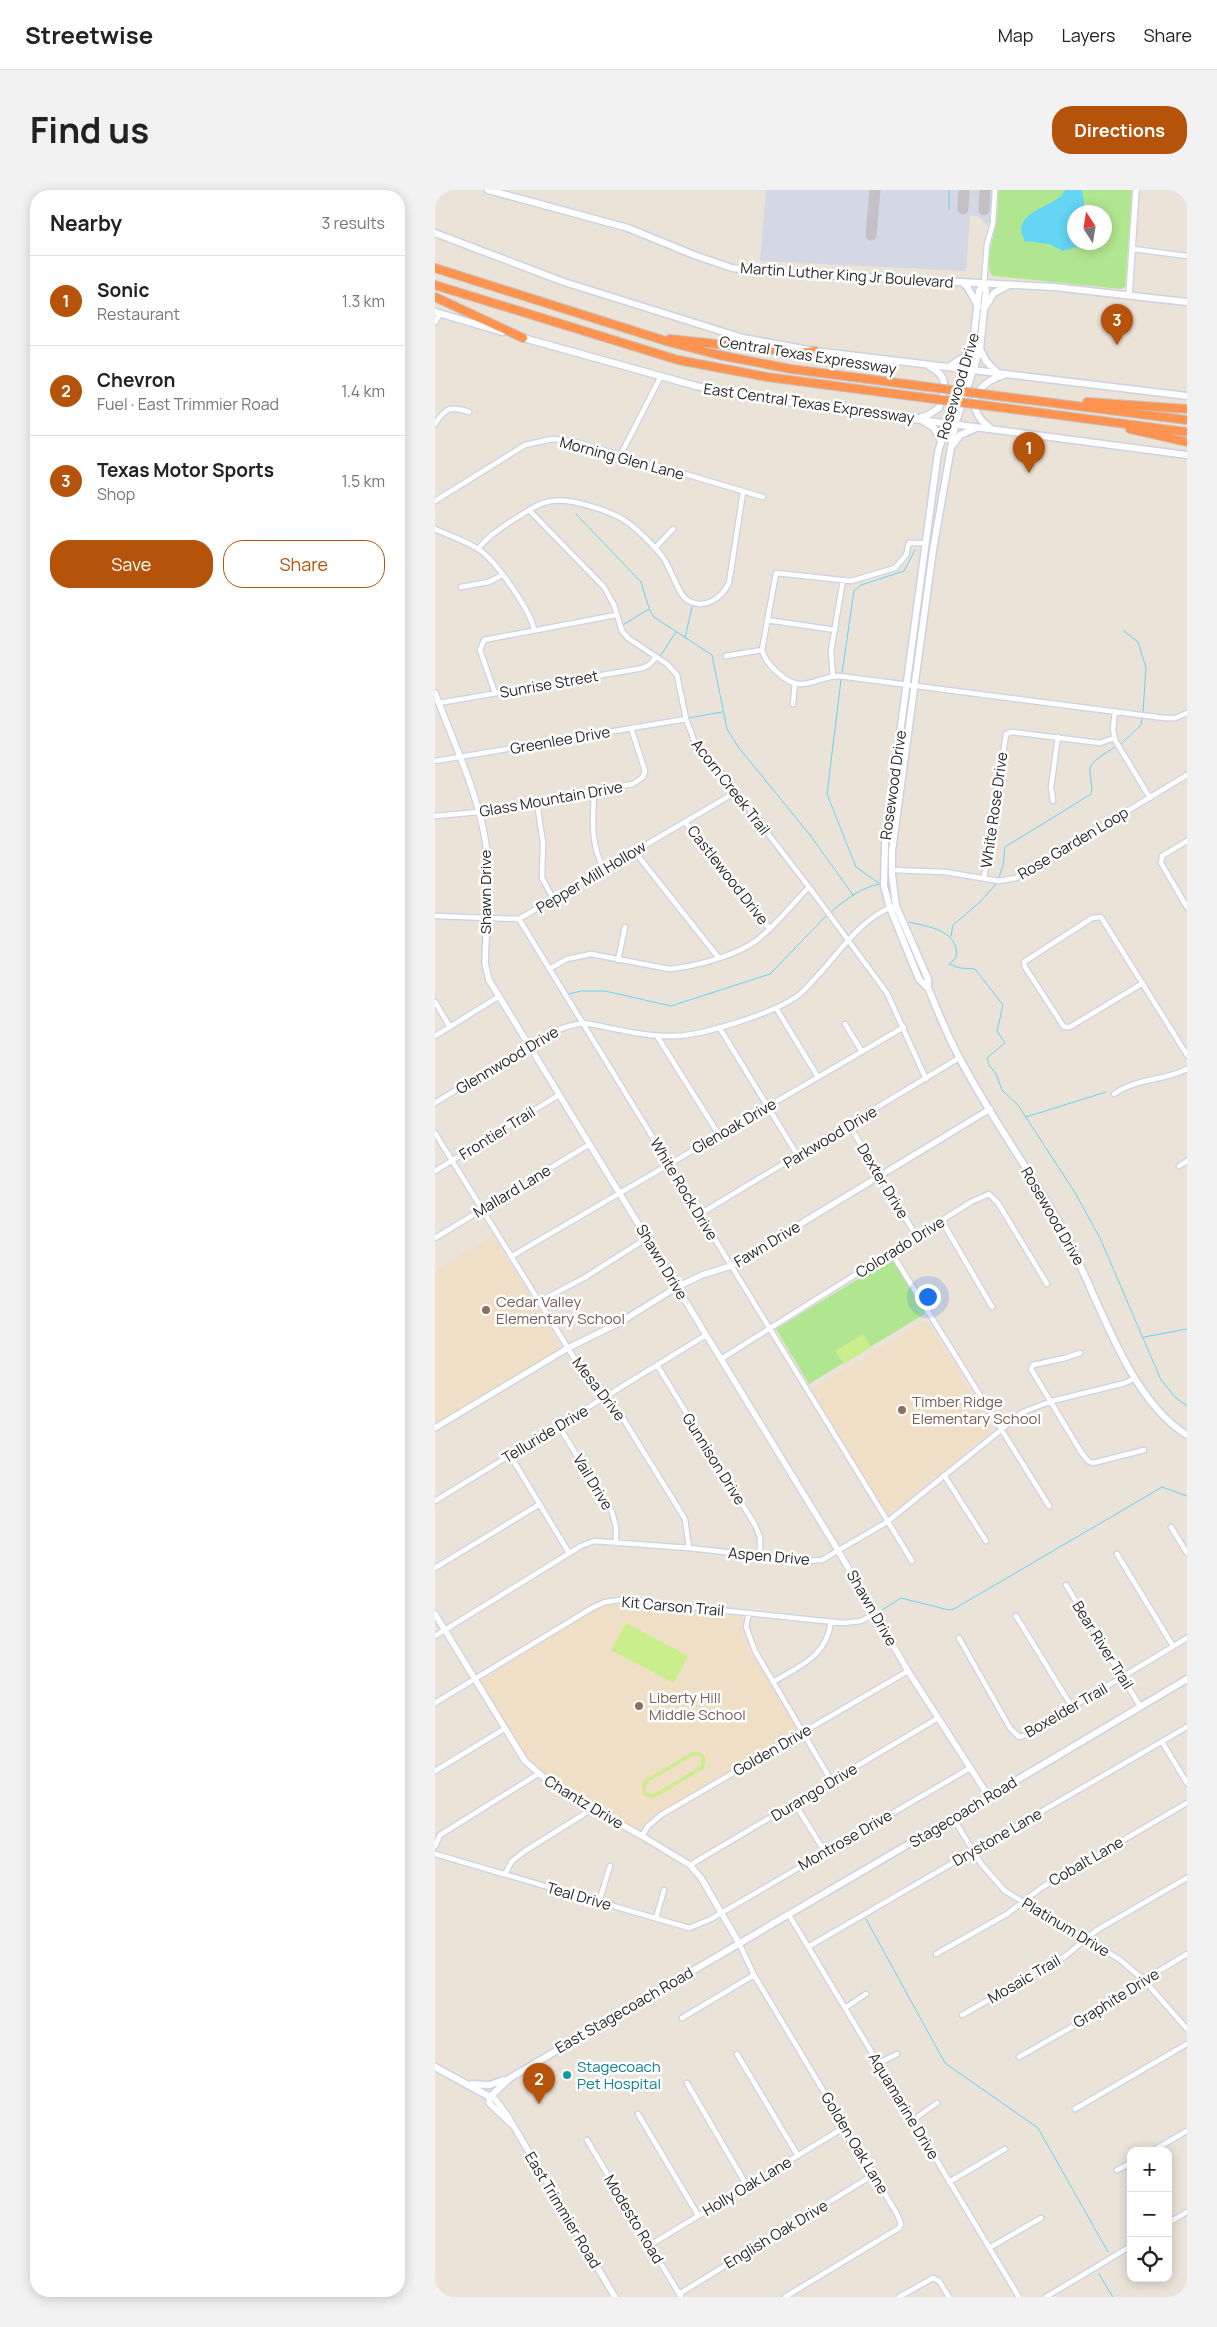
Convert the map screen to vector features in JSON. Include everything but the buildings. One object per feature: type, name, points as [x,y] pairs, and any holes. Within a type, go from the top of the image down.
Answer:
[{"type":"highway","name":"Central Texas Expressway","points":[[435,268],[695,350],[755,363],[1187,420]]},
{"type":"highway","name":"Central Texas Expressway","points":[[435,285],[679,360],[743,374],[1187,432]]},
{"type":"highway","points":[[435,297],[523,338]]},
{"type":"highway","points":[[654,337],[793,352],[815,351]]},
{"type":"highway","points":[[1065,404],[1081,402],[1187,409]]},
{"type":"highway","points":[[1114,423],[1126,429],[1187,442]]},
{"type":"main road","name":"Martin Luther King Jr Boulevard","points":[[488,190],[628,228],[694,255],[732,268],[766,272],[1009,284],[1187,302]]},
{"type":"main road","name":"Martin Luther King Jr Boulevard","points":[[496,190],[545,206]]},
{"type":"main road","points":[[435,234],[564,282],[718,331],[776,345],[1187,396]]},
{"type":"main road","points":[[962,282],[968,288],[978,307]]},
{"type":"main road","name":"Rosewood Drive","points":[[893,907],[892,870],[933,550],[955,425],[970,369],[979,291],[984,283]]},
{"type":"main road","name":"Rosewood Drive","points":[[984,283],[985,310],[980,349],[947,424],[938,452],[883,868],[884,886],[919,979],[927,988],[959,1058],[1069,1242],[1135,1378],[1152,1405],[1174,1427],[1187,1435]]},
{"type":"main road","points":[[985,310],[994,294],[1009,284]]},
{"type":"main road","name":"East Central Texas Expressway","points":[[438,313],[696,386],[762,399],[1187,455]]},
{"type":"main road","points":[[948,367],[964,357],[973,343]]},
{"type":"main road","points":[[980,349],[986,361],[1002,374]]},
{"type":"main road","points":[[917,419],[939,408],[943,396],[945,380],[940,372],[925,364]]},
{"type":"main road","points":[[991,429],[981,421],[975,412],[976,397],[984,384],[1002,374]]},
{"type":"main road","points":[[917,419],[934,428],[941,441]]},
{"type":"main road","points":[[951,448],[957,438],[965,432],[980,428]]},
{"type":"main road","name":"Stagecoach Road","points":[[739,1943],[1187,1679]]},
{"type":"main road","name":"East Stagecoach Road","points":[[490,2097],[509,2078],[739,1943]]},
{"type":"main road","points":[[435,2067],[470,2084],[490,2097]]},
{"type":"main road","points":[[470,2084],[490,2085],[509,2078]]},
{"type":"street","points":[[984,283],[987,244],[993,223],[995,190]]},
{"type":"street","points":[[1129,296],[1136,190]]},
{"type":"street","points":[[1133,249],[1187,256]]},
{"type":"street","points":[[435,322],[438,313]]},
{"type":"street","points":[[620,456],[661,376]]},
{"type":"street","points":[[435,424],[447,409],[457,408],[469,412]]},
{"type":"street","name":"Morning Glen Lane","points":[[435,502],[525,445],[534,442],[562,439],[763,497]]},
{"type":"street","points":[[478,549],[490,535],[529,510],[553,500],[586,506],[623,519],[655,548],[673,574],[683,596],[696,604],[704,604],[725,591],[729,583],[743,492]]},
{"type":"street","name":"Acorn Creek Trail","points":[[529,510],[604,587],[614,604],[622,631],[628,638],[673,669],[677,675],[686,719],[697,748],[736,792],[851,940],[887,993],[904,1027],[926,1080]]},
{"type":"street","points":[[435,529],[478,549],[489,558],[530,615],[534,630]]},
{"type":"street","points":[[655,548],[673,529]]},
{"type":"street","points":[[926,543],[909,543],[906,555],[895,568],[851,581],[778,572],[775,574],[761,650],[767,662],[795,683],[805,684],[833,676],[1169,719],[1187,713]]},
{"type":"street","points":[[461,587],[489,582],[502,575]]},
{"type":"street","points":[[833,676],[831,651],[843,580]]},
{"type":"street","points":[[495,694],[480,650],[480,645],[489,639],[616,615]]},
{"type":"street","points":[[767,620],[835,630]]},
{"type":"street","points":[[726,656],[761,650]]},
{"type":"street","name":"Sunrise Street","points":[[439,703],[643,668],[649,665],[656,657]]},
{"type":"street","points":[[793,704],[795,683]]},
{"type":"street","name":"Shawn Drive","points":[[435,693],[479,812],[487,855],[485,963],[489,980],[876,1613],[908,1671],[989,1797]]},
{"type":"street","points":[[1115,711],[1113,730],[1115,738],[1150,798]]},
{"type":"street","name":"Greenlee Drive","points":[[435,761],[686,719]]},
{"type":"street","name":"Glass Mountain Drive","points":[[435,816],[479,812],[625,787],[639,781],[645,771],[631,728]]},
{"type":"street","name":"White Rose Drive","points":[[984,878],[1003,737],[1012,732],[1100,743],[1115,738]]},
{"type":"street","points":[[1053,801],[1051,787],[1058,737]]},
{"type":"street","name":"Rose Garden Loop","points":[[892,870],[927,870],[999,881],[1016,878],[1187,775]]},
{"type":"street","points":[[595,792],[593,844],[604,870]]},
{"type":"street","name":"Pepper Mill Hollow","points":[[435,916],[519,919],[555,900],[736,792]]},
{"type":"street","points":[[537,802],[543,843],[542,878],[555,900]]},
{"type":"street","name":"Castlewood Drive","points":[[685,822],[770,929]]},
{"type":"street","points":[[1187,841],[1162,856],[1161,863],[1187,907]]},
{"type":"street","points":[[635,852],[718,957]]},
{"type":"street","points":[[549,969],[567,959],[583,954],[669,969],[718,957],[749,946],[770,929],[809,887]]},
{"type":"street","name":"Glennwood Drive","points":[[435,1103],[563,1027],[583,1023],[657,1036],[685,1036],[776,1008],[797,996],[874,916],[893,907]]},
{"type":"street","points":[[1143,983],[1070,1027],[1064,1027],[1025,967],[1024,962],[1097,916],[1101,917],[1143,983],[1187,1055]]},
{"type":"street","name":"White Rock Drive","points":[[519,919],[887,1522],[913,1561]]},
{"type":"street","points":[[618,960],[625,927]]},
{"type":"street","points":[[435,1036],[498,996]]},
{"type":"street","points":[[435,1002],[450,1027]]},
{"type":"street","points":[[776,1008],[818,1078]]},
{"type":"street","points":[[845,1024],[862,1052]]},
{"type":"street","points":[[719,1027],[798,1156]]},
{"type":"street","name":"Glenoak Drive","points":[[512,1256],[904,1027]]},
{"type":"street","points":[[657,1036],[719,1135]]},
{"type":"street","name":"Parkwood Drive","points":[[700,1214],[926,1080],[959,1058]]},
{"type":"street","points":[[1114,1094],[1133,1084],[1170,1076],[1187,1069]]},
{"type":"street","name":"Frontier Trail","points":[[435,1171],[559,1095]]},
{"type":"street","name":"Fawn Drive","points":[[435,1428],[568,1348],[619,1323],[677,1287],[703,1275],[731,1266],[990,1109]]},
{"type":"street","name":"Dexter Drive","points":[[849,1125],[917,1237]]},
{"type":"street","name":"Mesa Drive","points":[[435,1133],[587,1379],[619,1412],[685,1519],[689,1548]]},
{"type":"street","name":"Mallard Lane","points":[[435,1238],[590,1144]]},
{"type":"street","points":[[1179,1166],[1187,1161]]},
{"type":"street","name":"Colorado Drive","points":[[721,1360],[971,1202],[989,1194],[998,1203],[1047,1284]]},
{"type":"street","points":[[942,1221],[992,1307]]},
{"type":"street","points":[[540,1301],[583,1278],[647,1238]]},
{"type":"street","points":[[891,1252],[1049,1506]]},
{"type":"street","name":"Telluride Drive","points":[[435,1500],[706,1335]]},
{"type":"street","points":[[1080,1353],[1033,1365],[1031,1369],[1088,1460],[1093,1463],[1144,1450]]},
{"type":"street","name":"Gunnison Drive","points":[[657,1365],[755,1525],[760,1537],[760,1556]]},
{"type":"street","name":"Aspen Drive","points":[[435,1636],[569,1553],[594,1541],[616,1541],[815,1561],[829,1558],[887,1522],[1023,1412],[1051,1401],[1125,1383],[1135,1378]]},
{"type":"street","name":"Vail Drive","points":[[558,1425],[612,1512],[616,1527],[616,1541]]},
{"type":"street","points":[[510,1455],[569,1553]]},
{"type":"street","points":[[944,1475],[987,1541]]},
{"type":"street","points":[[435,1568],[540,1504]]},
{"type":"street","points":[[1171,1527],[1187,1553]]},
{"type":"street","points":[[1117,1554],[1173,1646]]},
{"type":"street","name":"Bear River Trail","points":[[1066,1585],[1140,1706]]},
{"type":"street","name":"Kit Carson Trail","points":[[435,1703],[605,1602],[621,1600],[853,1623],[876,1613]]},
{"type":"street","points":[[749,1613],[746,1627],[748,1636],[832,1782]]},
{"type":"street","name":"Chantz Drive","points":[[435,1614],[525,1761],[557,1789],[690,1865],[701,1878],[739,1943]]},
{"type":"street","points":[[1016,1616],[1072,1707]]},
{"type":"street","points":[[773,1682],[819,1652],[829,1633],[831,1622]]},
{"type":"street","name":"Boxelder Trail","points":[[959,1638],[1015,1734],[1019,1737],[1024,1736],[1187,1638]]},
{"type":"street","name":"Golden Drive","points":[[642,1836],[648,1826],[661,1815],[908,1671]]},
{"type":"street","name":"Durango Drive","points":[[690,1865],[939,1718]]},
{"type":"street","name":"Drystone Lane","points":[[808,1947],[1187,1727]]},
{"type":"street","points":[[435,1771],[504,1729]]},
{"type":"street","points":[[1162,1742],[1187,1783]]},
{"type":"street","name":"Montrose Drive","points":[[721,1912],[970,1768]]},
{"type":"street","points":[[435,1846],[440,1835],[538,1774]]},
{"type":"street","name":"Cobalt Lane","points":[[936,1954],[1007,1914],[1041,1888],[1187,1802]]},
{"type":"street","points":[[795,1804],[825,1852]]},
{"type":"street","points":[[505,1874],[512,1861],[525,1850],[592,1809]]},
{"type":"street","name":"Platinum Drive","points":[[953,1818],[981,1865],[1005,1891],[1119,1959],[1144,1980],[1187,2029]]},
{"type":"street","name":"Teal Drive","points":[[435,1854],[689,1928],[711,1920],[721,1912]]},
{"type":"street","points":[[599,1902],[610,1866]]},
{"type":"street","name":"Mosaic Trail","points":[[962,2015],[1064,1957],[1097,1930],[1187,1878]]},
{"type":"street","points":[[656,1918],[664,1890]]},
{"type":"street","name":"Aquamarine Drive","points":[[789,1915],[1019,2297]]},
{"type":"street","name":"Golden Oak Lane","points":[[739,1943],[754,1975],[897,2214],[901,2224],[899,2228],[785,2297]]},
{"type":"street","name":"Graphite Drive","points":[[1019,2057],[1128,1995],[1144,1980],[1187,1954]]},
{"type":"street","points":[[683,2018],[754,1975]]},
{"type":"street","points":[[845,2008],[866,1994]]},
{"type":"street","points":[[1075,2109],[1187,2044]]},
{"type":"street","points":[[737,2054],[797,2156]]},
{"type":"street","points":[[879,2063],[897,2054]]},
{"type":"street","points":[[687,2083],[747,2186]]},
{"type":"street","name":"East Trimmier Road","points":[[490,2097],[489,2103],[503,2119],[511,2124],[615,2297]]},
{"type":"street","points":[[913,2120],[937,2103]]},
{"type":"street","points":[[638,2114],[698,2215]]},
{"type":"street","name":"Holly Oak Lane","points":[[650,2245],[845,2127]]},
{"type":"street","points":[[1159,2147],[1187,2130]]},
{"type":"street","name":"Modesto Road","points":[[587,2140],[680,2295]]},
{"type":"street","points":[[949,2182],[1005,2149]]},
{"type":"street","points":[[1117,2170],[1127,2165]]},
{"type":"street","name":"English Oak Drive","points":[[680,2295],[873,2175]]},
{"type":"street","points":[[1172,2221],[1187,2212]]},
{"type":"street","points":[[989,2248],[1041,2218]]},
{"type":"street","points":[[1046,2297],[1127,2248]]},
{"type":"street","points":[[899,2297],[933,2278],[939,2281],[949,2297]]},
{"type":"shaded area","points":[[766,190],[992,190],[991,214],[988,226],[978,216],[970,216],[966,271],[760,261]]},
{"type":"shaded area","name":"Cedar Valley Elementary School","points":[[493,1236],[561,1348],[435,1425],[435,1271]]},
{"type":"shaded area","name":"Timber Ridge Elementary School","points":[[926,1320],[993,1429],[888,1516],[810,1390]]},
{"type":"shaded area","name":"Liberty Hill Middle School","points":[[620,1604],[744,1617],[742,1632],[745,1643],[798,1730],[651,1817],[639,1830],[563,1789],[543,1775],[521,1751],[480,1681],[592,1611],[605,1606]]},
{"type":"green space","points":[[998,190],[1132,190],[1125,287],[1121,289],[993,276],[990,271],[989,257],[997,218]]},
{"type":"green space","points":[[894,1257],[928,1312],[809,1384],[776,1329]]},
{"type":"green space","points":[[863,1334],[871,1347],[844,1364],[835,1351]]},
{"type":"green space","points":[[626,1623],[688,1656],[674,1683],[611,1650]]},
{"type":"green space","points":[[692,1752],[701,1753],[706,1760],[703,1769],[656,1797],[650,1798],[644,1795],[642,1786],[645,1780]],"holes":[[[698,1755],[701,1757],[701,1766],[654,1794],[646,1793],[645,1788],[648,1782],[692,1756]]]},
{"type":"water","points":[[1065,190],[1082,190],[1084,205],[1067,205],[1067,250],[1063,251],[1049,244],[1024,241],[1021,232],[1023,222],[1028,216],[1056,200]]},
{"type":"waterway","points":[[949,190],[949,210]]},
{"type":"waterway","points":[[576,514],[641,582],[649,608]]},
{"type":"waterway","points":[[842,673],[854,591],[861,585],[904,571],[915,550]]},
{"type":"waterway","points":[[685,638],[692,607]]},
{"type":"waterway","points":[[623,625],[649,609],[654,617],[712,655],[727,729],[739,748],[810,835],[853,895]]},
{"type":"waterway","points":[[1124,631],[1138,642],[1146,668],[1143,712]]},
{"type":"waterway","points":[[659,658],[676,632]]},
{"type":"waterway","points":[[841,680],[827,794],[856,867],[880,884]]},
{"type":"waterway","points":[[689,718],[722,712]]},
{"type":"waterway","points":[[1121,744],[1141,725],[1142,719]]},
{"type":"waterway","points":[[999,877],[1003,866],[1005,847],[1091,794],[1090,770],[1093,763],[1115,747]]},
{"type":"waterway","points":[[832,911],[860,891],[879,884]]},
{"type":"waterway","points":[[951,936],[953,925],[980,902],[996,884]]},
{"type":"waterway","points":[[569,994],[581,991],[605,991],[671,1006],[770,974],[827,915]]},
{"type":"waterway","points":[[909,922],[934,928],[948,936],[956,949],[956,958],[949,964],[960,968],[975,969],[1003,1005],[997,1031],[1005,1043],[987,1058],[989,1065],[996,1074],[1002,1090],[1018,1105],[1074,1191],[1100,1238],[1161,1380],[1176,1398],[1187,1406]]},
{"type":"waterway","points":[[1026,1117],[1106,1092]]},
{"type":"waterway","points":[[1144,1337],[1187,1329]]},
{"type":"waterway","points":[[882,1610],[901,1598],[949,1610],[954,1609],[1162,1487],[1187,1496]]},
{"type":"waterway","points":[[866,1919],[945,2063],[1038,2128],[1108,2252]]},
{"type":"waterway","points":[[1099,2274],[1113,2297]]},
{"type":"taxiway","points":[[871,235],[875,190]]},
{"type":"taxiway","points":[[963,209],[964,190]]},
{"type":"taxiway","points":[[984,210],[985,190]]},
{"type":"place","name":"Texas Motor Sports","points":[[1117,345]]},
{"type":"place","name":"Sonic","points":[[1029,473]]},
{"type":"place","name":"Cedar Valley Elementary School","points":[[486,1310]]},
{"type":"place","name":"Timber Ridge Elementary School","points":[[902,1410]]},
{"type":"place","name":"Liberty Hill Middle School","points":[[639,1706]]},
{"type":"place","name":"Stagecoach Pet Hospital","points":[[567,2075]]},
{"type":"place","name":"Chevron","points":[[539,2104]]}]
